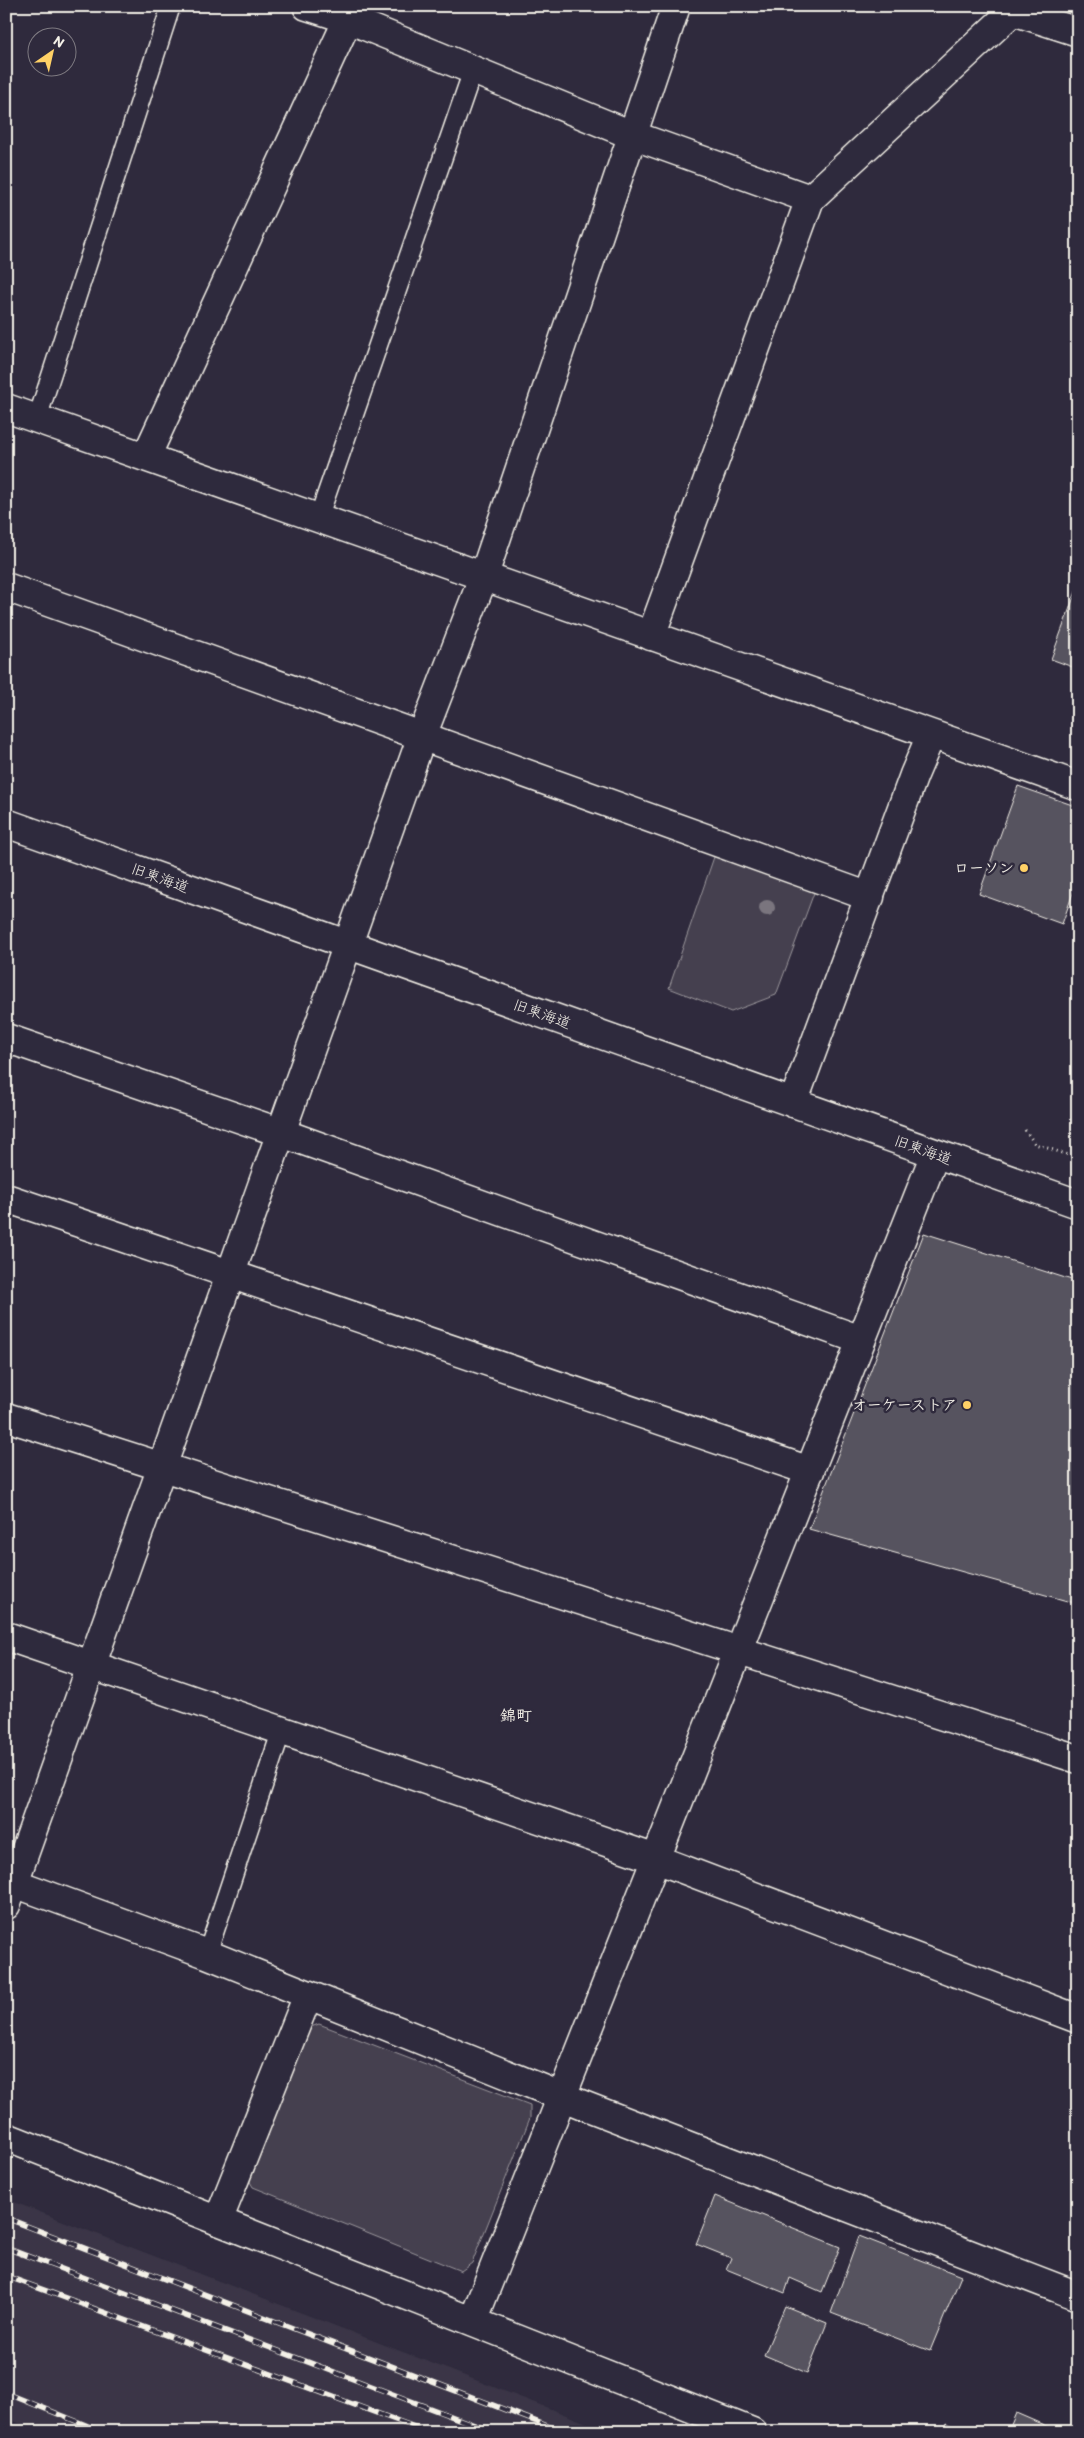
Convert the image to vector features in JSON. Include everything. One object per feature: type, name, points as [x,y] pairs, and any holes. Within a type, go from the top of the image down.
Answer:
[{"type":"street","points":[[307,6],[348,19],[632,135],[810,199]]},
{"type":"street","points":[[676,6],[483,578],[422,736],[163,1467],[9,1889],[207,1954],[562,2097],[1078,2296]]},
{"type":"street","points":[[651,636],[810,199],[1008,8],[1078,32]]},
{"type":"street","points":[[146,457],[348,19]]},
{"type":"street","points":[[6,408],[483,578],[1078,786]]},
{"type":"street","points":[[6,586],[870,897]]},
{"type":"street","points":[[793,1103],[930,735]]},
{"type":"street","name":"旧東海道","points":[[6,823],[1078,1204]]},
{"type":"street","points":[[6,1038],[282,1133],[861,1340]]},
{"type":"street","points":[[473,2321],[935,1154]]},
{"type":"street","points":[[6,1198],[810,1471]]},
{"type":"street","points":[[6,1418],[1078,1759]]},
{"type":"street","points":[[6,1636],[282,1729],[656,1859],[1078,2019]]},
{"type":"street","points":[[218,2221],[308,1995]]},
{"type":"street","points":[[6,2137],[752,2432]]},
{"type":"lane","points":[[37,418],[170,6]]},
{"type":"lane","points":[[318,519],[473,70]]},
{"type":"lane","points":[[207,1954],[282,1729]]},
{"type":"path","points":[[1025,1130],[1035,1144],[1078,1158]]},
{"type":"shaded area","points":[[715,854],[815,890],[776,995],[731,1012],[669,988]]},
{"type":"shaded area","points":[[319,2024],[530,2105],[530,2118],[472,2263],[461,2271],[253,2187],[249,2180],[308,2028]]},
{"type":"shaded area","points":[[6,2199],[610,2432],[41,2432],[6,2418]]},
{"type":"building","points":[[1078,586],[1078,669],[1051,659]]},
{"type":"building","points":[[1018,786],[1078,807],[1078,879],[1062,924],[979,894]]},
{"type":"building","name":"オーケーストア","points":[[924,1233],[1078,1282],[1078,1604],[809,1529]]},
{"type":"building","points":[[715,2196],[840,2247],[822,2292],[790,2278],[785,2293],[726,2269],[731,2258],[696,2244]]},
{"type":"building","points":[[859,2236],[961,2276],[930,2351],[831,2313]]},
{"type":"building","points":[[785,2306],[827,2323],[807,2373],[764,2355]]},
{"type":"building","points":[[1016,2413],[1060,2432],[1008,2432]]},
{"type":"building","points":[[946,2423],[966,2432],[943,2432]]},
{"type":"railway","points":[[6,2218],[563,2432]]},
{"type":"railway","points":[[6,2248],[493,2432]]},
{"type":"railway","points":[[6,2276],[428,2432]]},
{"type":"railway","points":[[6,2393],[103,2432]]},
{"type":"place","name":"ローソン","points":[[1024,868]]},
{"type":"place","name":"オーケーストア","points":[[967,1405]]},
{"type":"district","name":"錦町","points":[[516,1715]]}]
